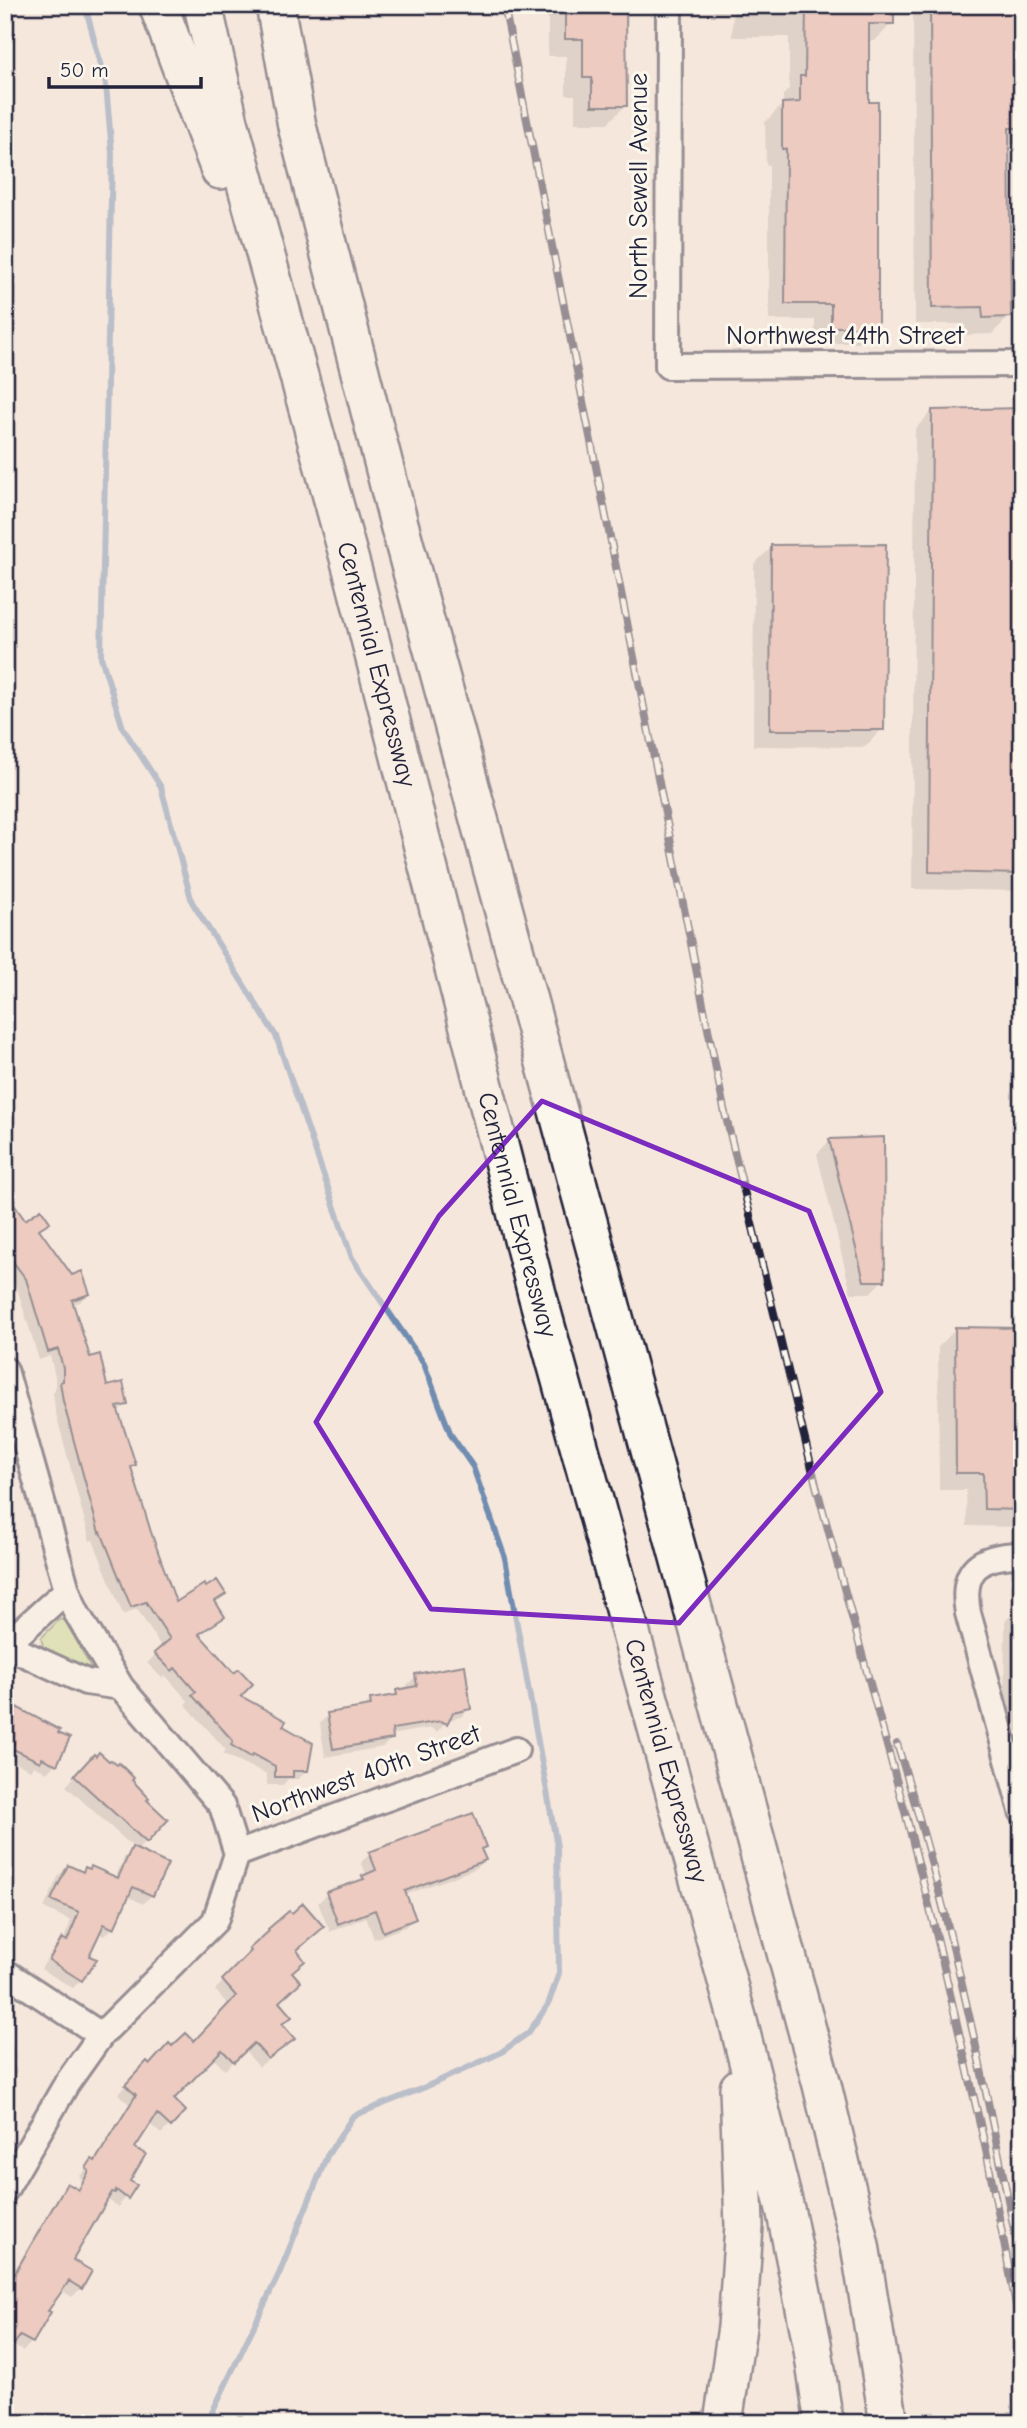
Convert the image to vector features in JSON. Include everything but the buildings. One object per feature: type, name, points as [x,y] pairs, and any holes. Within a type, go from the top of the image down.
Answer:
[{"type":"highway","points":[[159,5],[303,390]]},
{"type":"highway","name":"Centennial Expressway","points":[[203,5],[229,122],[354,576],[537,1294],[737,2017],[786,2213],[812,2343],[824,2423]]},
{"type":"highway","points":[[275,5],[297,126],[399,524],[822,2085],[860,2245],[889,2423]]},
{"type":"highway","points":[[723,2423],[737,2327],[744,2226],[737,2017]]},
{"type":"highway","points":[[881,2364],[896,2423]]},
{"type":"street","name":"North Sewell Avenue","points":[[668,366],[669,5]]},
{"type":"street","name":"Northwest 44th Street","points":[[668,366],[1022,364]]},
{"type":"street","points":[[5,1370],[67,1590],[76,1612],[121,1687],[222,1805],[237,1854],[215,1921],[102,2035],[67,2083],[5,2190]]},
{"type":"street","points":[[1022,1555],[986,1559],[975,1567],[965,1589],[968,1613],[1022,1811]]},
{"type":"street","points":[[67,1590],[6,1645],[86,1682],[121,1687]]},
{"type":"street","name":"Northwest 40th Street","points":[[237,1854],[516,1750]]},
{"type":"street","points":[[5,1972],[102,2035]]},
{"type":"highlighted area","points":[[542,1101],[809,1211],[881,1392],[679,1623],[431,1609],[316,1422],[439,1216]]},
{"type":"green space","points":[[60,1619],[66,1621],[91,1668],[85,1672],[44,1650],[41,1638]]},
{"type":"waterway","points":[[85,5],[106,85],[112,153],[101,657],[123,728],[161,787],[192,902],[276,1036],[352,1258],[424,1364],[451,1435],[473,1467],[505,1558],[557,1847],[559,1973],[548,2005],[528,2033],[500,2053],[353,2116],[327,2156],[279,2274],[207,2423]]},
{"type":"railway","points":[[504,5],[724,1109],[816,1485],[937,1937],[986,2150],[1022,2336]]},
{"type":"railway","points":[[897,1744],[951,1939],[1022,2270]]}]
